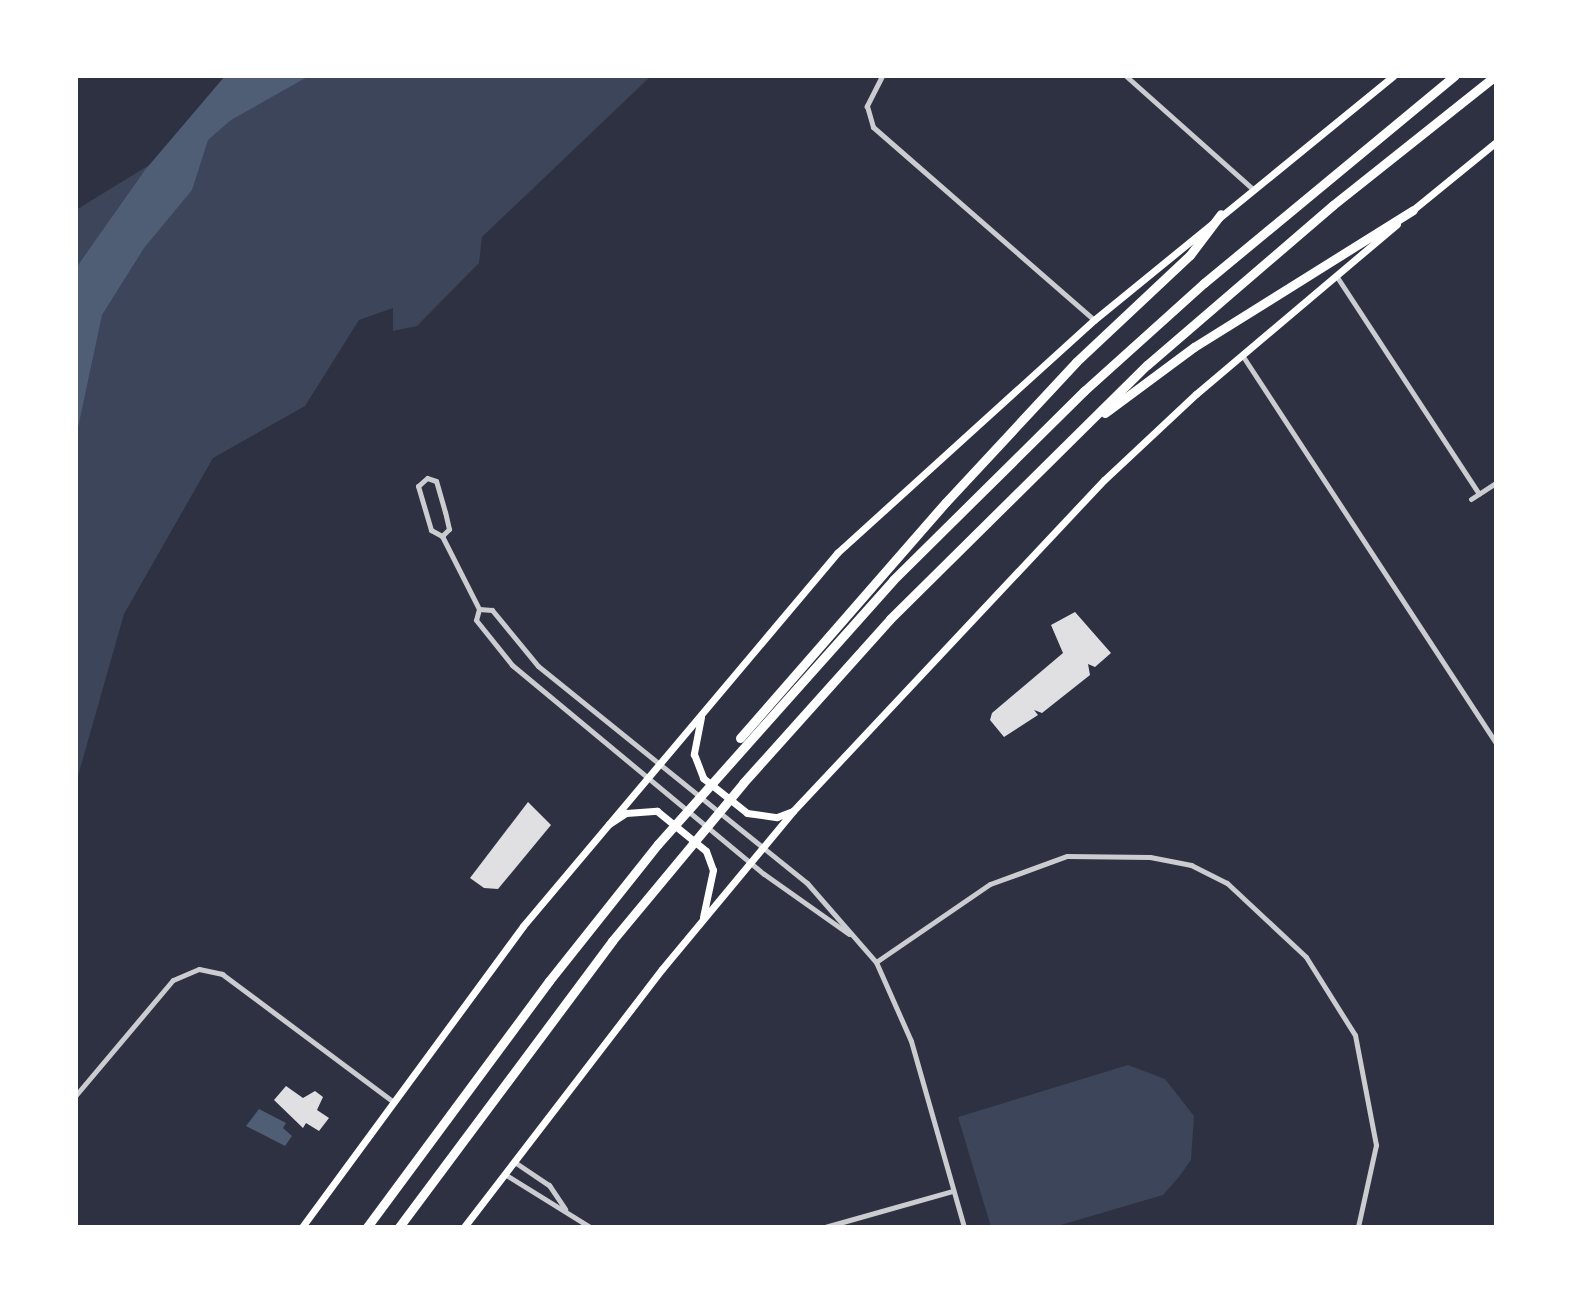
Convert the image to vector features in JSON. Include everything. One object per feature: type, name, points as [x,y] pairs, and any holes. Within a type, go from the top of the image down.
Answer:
[{"type":"highway","points":[[724,765],[893,580],[1084,391],[1260,233],[1454,76]]},
{"type":"highway","points":[[399,1227],[558,1011],[676,862],[890,619],[1068,442],[1230,291],[1495,76]]},
{"type":"highway","points":[[1068,442],[1194,347],[1413,210]]},
{"type":"highway","points":[[367,1227],[549,981],[789,680],[946,502],[1076,362],[1190,255],[1221,214]]},
{"type":"main road","points":[[302,1227],[600,829],[837,553],[1094,320],[1393,76]]},
{"type":"main road","points":[[464,1227],[703,920],[793,811],[1104,480],[1196,394],[1244,358],[1496,142]]},
{"type":"main road","points":[[703,711],[694,743],[703,778],[747,813],[777,817],[793,811]]},
{"type":"main road","points":[[600,829],[626,813],[657,811],[706,851],[713,870],[703,920]]},
{"type":"street","points":[[882,76],[866,113],[873,127],[1094,320]]},
{"type":"street","points":[[1126,76],[1253,189]]},
{"type":"street","points":[[1337,277],[1479,494]]},
{"type":"street","points":[[1244,358],[1496,743]]},
{"type":"street","points":[[442,536],[449,529],[445,512],[436,481],[427,478],[418,486],[431,530],[442,536],[479,609],[476,620],[512,665],[751,862],[854,937]]},
{"type":"street","points":[[1471,499],[1496,483]]},
{"type":"street","points":[[479,609],[492,610],[538,666],[826,901],[876,962],[911,1041],[964,1227]]},
{"type":"street","points":[[876,962],[990,884],[1067,856],[1150,857],[1191,865],[1227,883],[1257,905],[1306,957],[1355,1035],[1376,1145],[1358,1227]]},
{"type":"street","points":[[76,1095],[173,980],[199,969],[222,974],[394,1102]]},
{"type":"street","points":[[516,1163],[549,1185],[565,1210]]},
{"type":"street","points":[[506,1175],[590,1227]]},
{"type":"street","points":[[825,1227],[952,1191]]},
{"type":"shaded area","points":[[225,76],[309,76],[231,120],[208,140],[192,190],[144,248],[102,315],[76,437],[76,268],[145,170]]},
{"type":"shaded area","points":[[270,76],[651,76],[482,237],[479,263],[417,326],[393,331],[393,308],[359,320],[305,406],[213,458],[124,614],[76,783],[76,210],[211,127]]},
{"type":"shaded area","points":[[1128,1065],[1165,1079],[1194,1116],[1191,1160],[1178,1178],[1163,1195],[1054,1227],[991,1227],[958,1117]]},
{"type":"shaded area","points":[[259,1109],[286,1123],[283,1128],[292,1136],[285,1146],[246,1126]]},
{"type":"building","points":[[1075,612],[1111,653],[1095,667],[1088,664],[1090,675],[1042,713],[1034,710],[1038,715],[1004,737],[990,720],[992,713],[1063,653],[1051,625]]},
{"type":"building","points":[[528,802],[551,825],[498,889],[484,888],[470,878]]},
{"type":"building","points":[[286,1086],[303,1098],[315,1091],[323,1097],[317,1110],[329,1118],[319,1131],[306,1123],[303,1128],[274,1100]]}]
